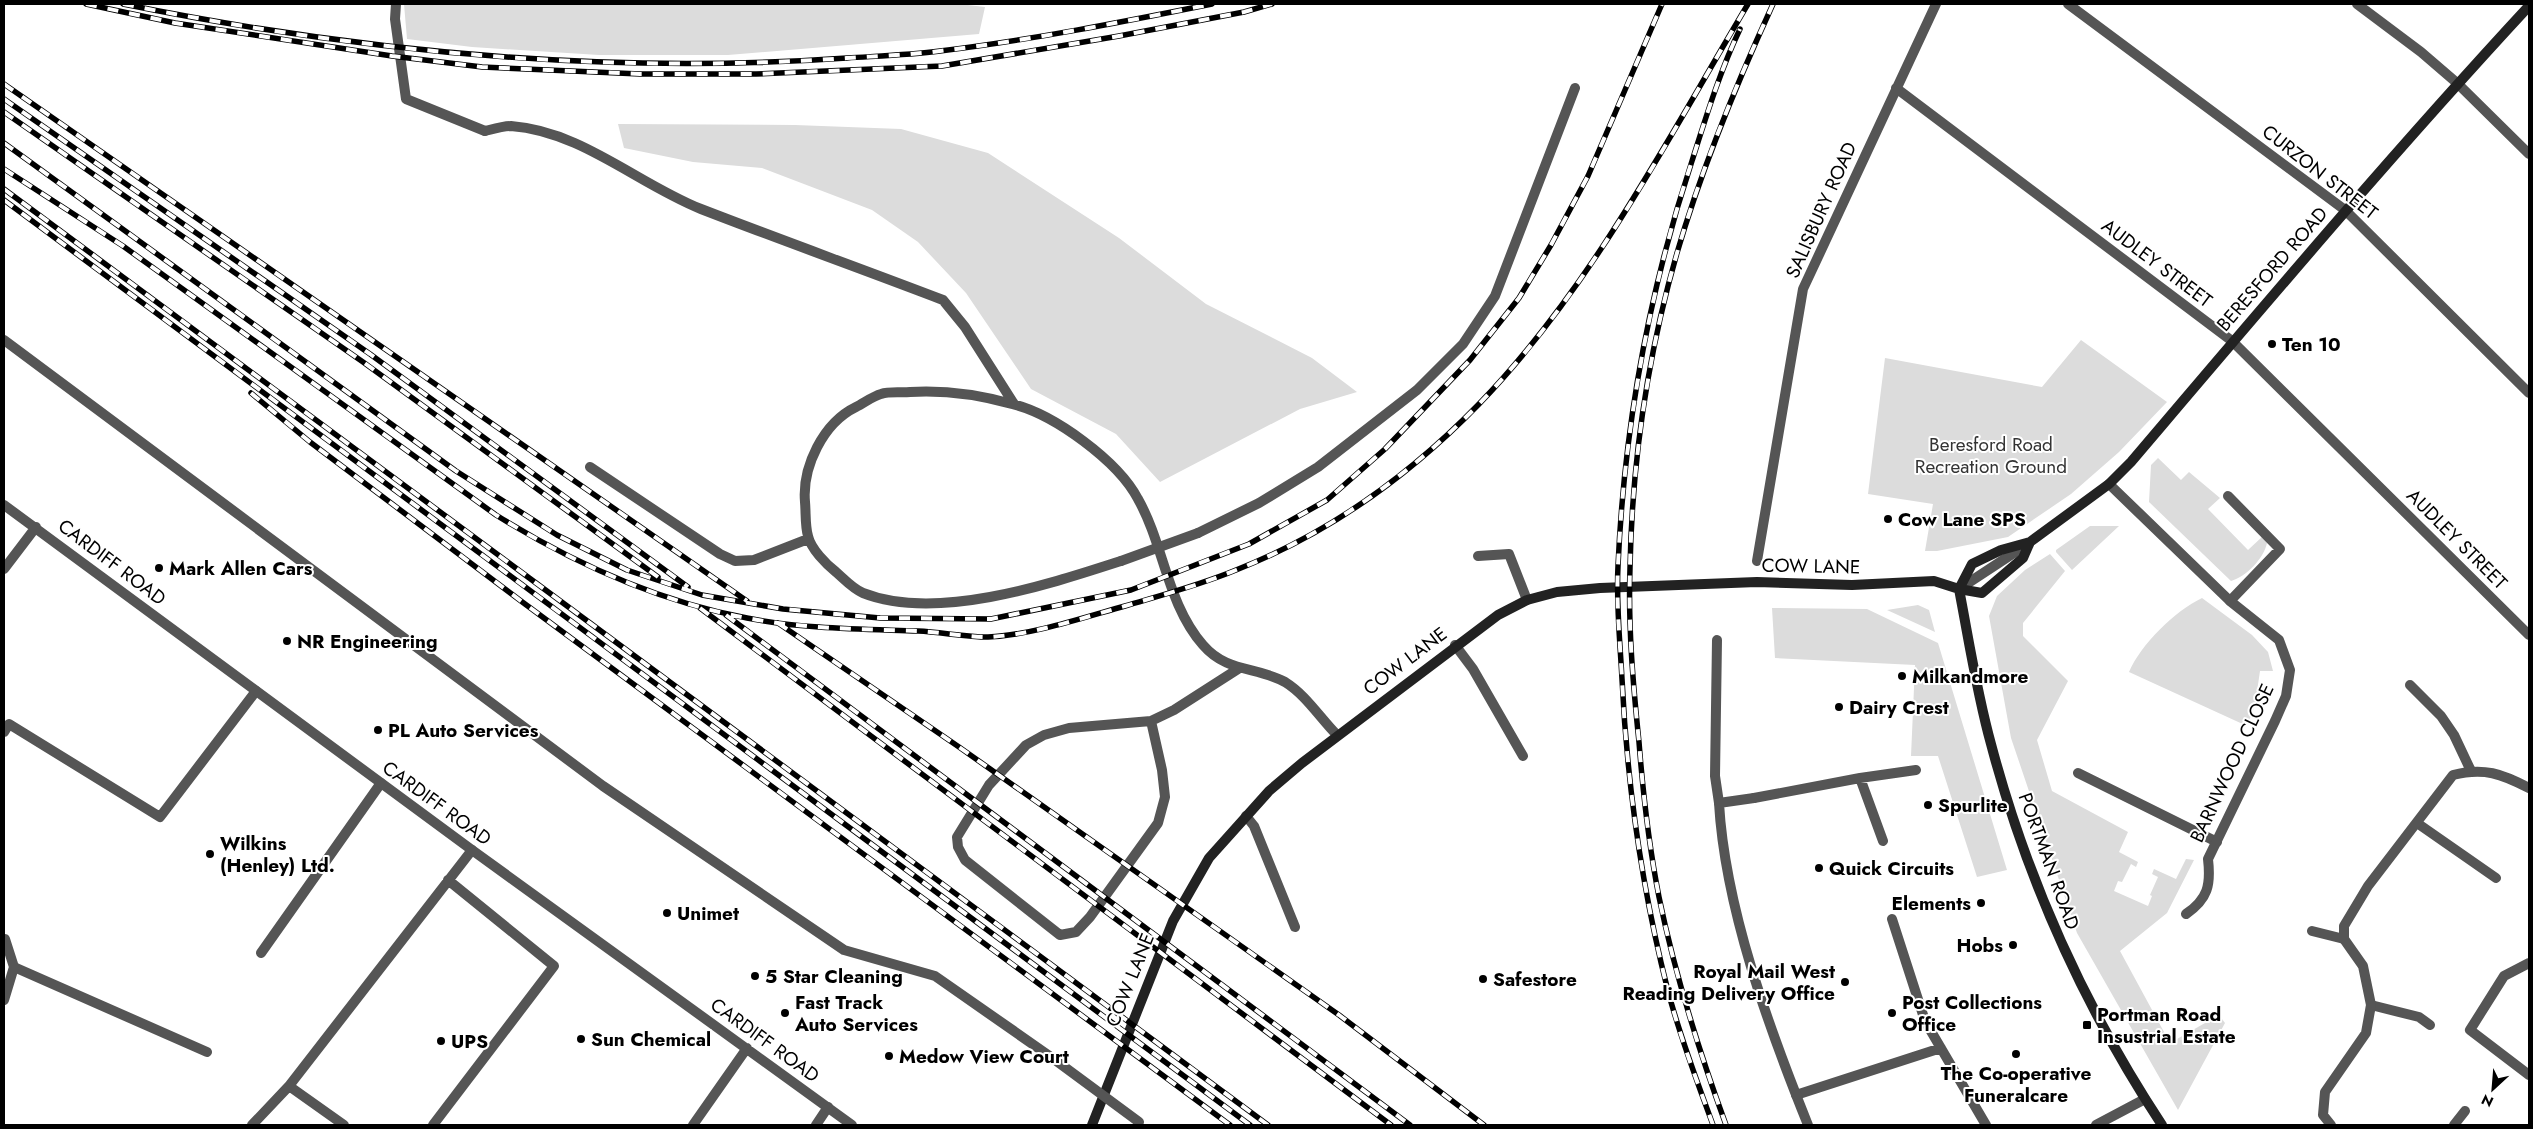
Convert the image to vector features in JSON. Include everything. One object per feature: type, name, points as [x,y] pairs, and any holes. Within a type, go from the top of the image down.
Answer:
[{"type":"street","points":[[396,4],[395,19],[406,99],[485,130],[510,126],[549,133],[576,142],[619,168],[700,208],[943,300],[965,327],[1014,404]]},
{"type":"street","name":"SALISBURY ROAD","points":[[1757,562],[1803,289],[1936,4]]},
{"type":"street","name":"CURZON STREET","points":[[2068,4],[2345,210],[2529,393]]},
{"type":"street","points":[[2356,4],[2421,52],[2457,83],[2529,154]]},
{"type":"street","name":"BERESFORD ROAD","points":[[2030,542],[2022,558],[1982,593],[1959,589],[1972,564],[2001,550],[2030,542],[2109,484],[2131,462],[2345,210],[2457,83],[2529,6]]},
{"type":"street","points":[[1337,735],[1299,692],[1288,684],[1258,672],[1238,669],[1221,660],[1204,647],[1180,610],[1151,524],[1137,495],[1101,455],[1073,434],[1014,404],[934,391],[881,394],[842,414],[819,442],[803,482],[808,539],[828,566],[861,592],[891,600],[923,603],[982,598],[1058,582],[1121,561],[1198,533],[1259,504],[1318,467],[1417,390],[1463,344],[1495,296],[1575,88]]},
{"type":"street","name":"AUDLEY STREET","points":[[1896,88],[2232,341],[2529,635]]},
{"type":"street","points":[[4,340],[610,791],[844,950],[935,976],[1052,1057],[1141,1124]]},
{"type":"street","points":[[590,467],[720,554],[734,561],[754,560],[808,539]]},
{"type":"street","name":"BARNWOOD CLOSE","points":[[2109,484],[2230,601],[2279,640],[2290,670],[2286,696],[2208,859],[2210,880],[2200,904],[2186,914]]},
{"type":"street","points":[[2228,496],[2280,549],[2230,601]]},
{"type":"street","name":"CARDIFF ROAD","points":[[4,505],[472,850],[852,1125]]},
{"type":"street","points":[[4,569],[36,527]]},
{"type":"street","points":[[1478,556],[1509,554],[1527,600]]},
{"type":"street","name":"COW LANE","points":[[1092,1125],[1173,920],[1209,858],[1269,791],[1337,735],[1498,615],[1527,600],[1557,592],[1591,589],[1757,582],[1852,585],[1934,581],[1959,589]]},
{"type":"street","name":"PORTMAN ROAD","points":[[1959,589],[1990,742],[2020,840],[2062,944],[2106,1032],[2162,1125]]},
{"type":"street","points":[[1717,640],[1715,776],[1725,858],[1740,923],[1768,1019],[1808,1125]]},
{"type":"street","points":[[1456,645],[1473,668],[1523,756]]},
{"type":"street","points":[[1151,721],[1162,770],[1165,797],[1158,823],[1090,917],[1076,932],[1060,935],[965,860],[958,847],[957,837],[989,785],[1026,745],[1044,735],[1069,728],[1151,721],[1174,710],[1238,669]]},
{"type":"street","points":[[2410,685],[2441,716],[2454,735],[2471,771]]},
{"type":"street","points":[[4,732],[9,724],[160,817],[256,691]]},
{"type":"street","points":[[1719,803],[1916,770]]},
{"type":"street","points":[[2331,1125],[2323,1115],[2325,1092],[2366,1032],[2371,1005],[2362,966],[2344,939],[2344,926],[2368,886],[2453,775],[2471,771],[2492,772],[2529,788]]},
{"type":"street","points":[[2078,773],[2216,842]]},
{"type":"street","points":[[1860,778],[1883,841]]},
{"type":"street","points":[[261,953],[381,783]]},
{"type":"street","points":[[1246,816],[1254,826],[1295,927]]},
{"type":"street","points":[[2416,823],[2496,878]]},
{"type":"street","points":[[252,1125],[289,1086],[472,850]]},
{"type":"street","points":[[434,1125],[554,966],[448,880]]},
{"type":"street","points":[[1892,919],[1925,1021],[1986,1125]]},
{"type":"street","points":[[2312,931],[2344,939]]},
{"type":"street","points":[[4,938],[14,967],[4,1000]]},
{"type":"street","points":[[2529,963],[2504,976],[2470,1030],[2529,1075]]},
{"type":"street","points":[[14,967],[207,1052]]},
{"type":"street","points":[[2371,1005],[2419,1017],[2430,1025]]},
{"type":"street","points":[[693,1125],[747,1048]]},
{"type":"street","points":[[1796,1095],[1941,1048]]},
{"type":"street","points":[[289,1086],[344,1125]]},
{"type":"street","points":[[2096,1125],[2145,1099]]},
{"type":"street","points":[[816,1125],[828,1107]]},
{"type":"street","points":[[2454,1125],[2465,1111]]},
{"type":"green space","points":[[404,4],[959,4],[985,7],[979,34],[728,55],[599,55],[472,47],[407,39]]},
{"type":"green space","points":[[618,124],[795,125],[901,129],[988,153],[1119,238],[1206,304],[1312,358],[1357,392],[1300,409],[1160,482],[1116,434],[1031,389],[966,293],[918,242],[872,210],[762,168],[693,162],[624,148]]},
{"type":"green space","name":"Beresford Road Recreation Ground","points":[[2081,340],[2167,402],[2119,452],[2071,494],[2008,537],[1937,551],[1925,551],[1933,504],[1868,494],[1885,358],[2042,387]]},
{"type":"green space","points":[[2158,458],[2181,480],[2189,472],[2220,498],[2208,509],[2248,550],[2263,536],[2267,543],[2262,555],[2254,566],[2243,575],[2231,581],[2149,502],[2151,465]]},
{"type":"green space","points":[[2090,526],[2119,526],[2072,570],[2056,550]]},
{"type":"green space","points":[[2050,554],[2065,571],[2023,623],[2023,636],[2068,681],[2037,740],[2052,791],[2128,832],[2119,852],[2138,862],[2136,867],[2131,864],[2122,882],[2118,881],[2114,891],[2148,906],[2152,896],[2150,895],[2158,877],[2152,874],[2154,869],[2176,879],[2186,859],[2194,860],[2167,913],[2120,951],[2170,1043],[2219,1015],[2225,1023],[2178,1110],[2077,933],[2011,738],[1989,616],[1997,596],[2025,570]]},
{"type":"green space","points":[[2202,598],[2252,635],[2268,652],[2273,671],[2260,671],[2255,705],[2247,726],[2129,672],[2134,661],[2160,629],[2181,611]]},
{"type":"green space","points":[[1918,605],[1929,610],[1935,632],[1887,610]]},
{"type":"green space","points":[[1772,608],[1867,609],[1938,643],[2007,870],[1977,877],[1938,756],[1911,756],[1915,665],[1775,658]]},
{"type":"railway","points":[[86,4],[175,23],[392,56],[482,67],[640,74],[756,74],[942,66],[1119,36],[1244,12],[1272,4]]},
{"type":"railway","points":[[123,4],[213,21],[393,47],[574,61],[665,63],[756,63],[928,52],[1042,36],[1212,4]]},
{"type":"railway","points":[[4,143],[456,471],[557,535],[627,570],[702,595],[783,609],[880,618],[991,619],[1131,590],[1249,544],[1327,500],[1385,449],[1470,360],[1519,298],[1551,245],[1588,176],[1662,4]]},
{"type":"railway","points":[[4,169],[123,246],[496,515],[525,533],[586,564],[648,591],[714,611],[768,622],[854,629],[918,631],[979,637],[1005,636],[1057,625],[1167,594],[1222,575],[1270,555],[1303,539],[1335,520],[1366,500],[1425,455],[1479,404],[1557,312],[1625,212],[1748,4]]},
{"type":"railway","points":[[1726,1125],[1706,1069],[1680,984],[1665,926],[1652,859],[1642,781],[1632,655],[1630,612],[1631,528],[1643,409],[1658,330],[1677,253],[1697,189],[1720,127],[1773,4]]},
{"type":"railway","points":[[1713,1125],[1689,1059],[1668,991],[1643,875],[1632,797],[1624,718],[1618,622],[1618,580],[1626,464],[1641,361],[1651,310],[1663,260],[1692,161],[1708,111],[1740,29]]},
{"type":"railway","points":[[4,84],[747,601]]},
{"type":"railway","points":[[4,99],[370,354],[688,587]]},
{"type":"railway","points":[[4,112],[363,362],[658,577]]},
{"type":"railway","points":[[4,189],[1268,1125]]},
{"type":"railway","points":[[4,200],[1250,1125]]},
{"type":"railway","points":[[251,393],[310,442],[525,604],[1230,1125]]},
{"type":"railway","points":[[700,608],[1391,1125]]},
{"type":"railway","points":[[726,615],[1410,1125]]},
{"type":"railway","points":[[778,623],[959,747],[1339,1015],[1484,1125]]},
{"type":"place","name":"Ten 10","points":[[2272,344]]},
{"type":"place","name":"Cow Lane SPS","points":[[1888,519]]},
{"type":"place","name":"Mark Allen Cars","points":[[159,568]]},
{"type":"place","name":"NR Engineering","points":[[287,641]]},
{"type":"place","name":"Milkandmore","points":[[1902,676]]},
{"type":"place","name":"Dairy Crest","points":[[1839,707]]},
{"type":"place","name":"PL Auto Services","points":[[378,730]]},
{"type":"place","name":"Spurlite","points":[[1928,805]]},
{"type":"place","name":"Wilkins (Henley) Ltd.","points":[[210,854]]},
{"type":"place","name":"Quick Circuits","points":[[1819,868]]},
{"type":"place","name":"Elements","points":[[1981,903]]},
{"type":"place","name":"Unimet","points":[[667,913]]},
{"type":"place","name":"Hobs","points":[[2013,945]]},
{"type":"place","name":"5 Star Cleaning","points":[[755,976]]},
{"type":"place","name":"Safestore","points":[[1483,979]]},
{"type":"place","name":"Royal Mail West Reading Delivery Office","points":[[1845,982]]},
{"type":"place","name":"Fast Track Auto Services","points":[[785,1013]]},
{"type":"place","name":"Post Collections Office","points":[[1892,1013]]},
{"type":"place","name":"Portman Road Insustrial Estate","points":[[2087,1025]]},
{"type":"place","name":"Sun Chemical","points":[[581,1039]]},
{"type":"place","name":"UPS","points":[[441,1041]]},
{"type":"place","name":"The Co-operative Funeralcare","points":[[2016,1054]]},
{"type":"place","name":"Medow View Court","points":[[889,1056]]}]
